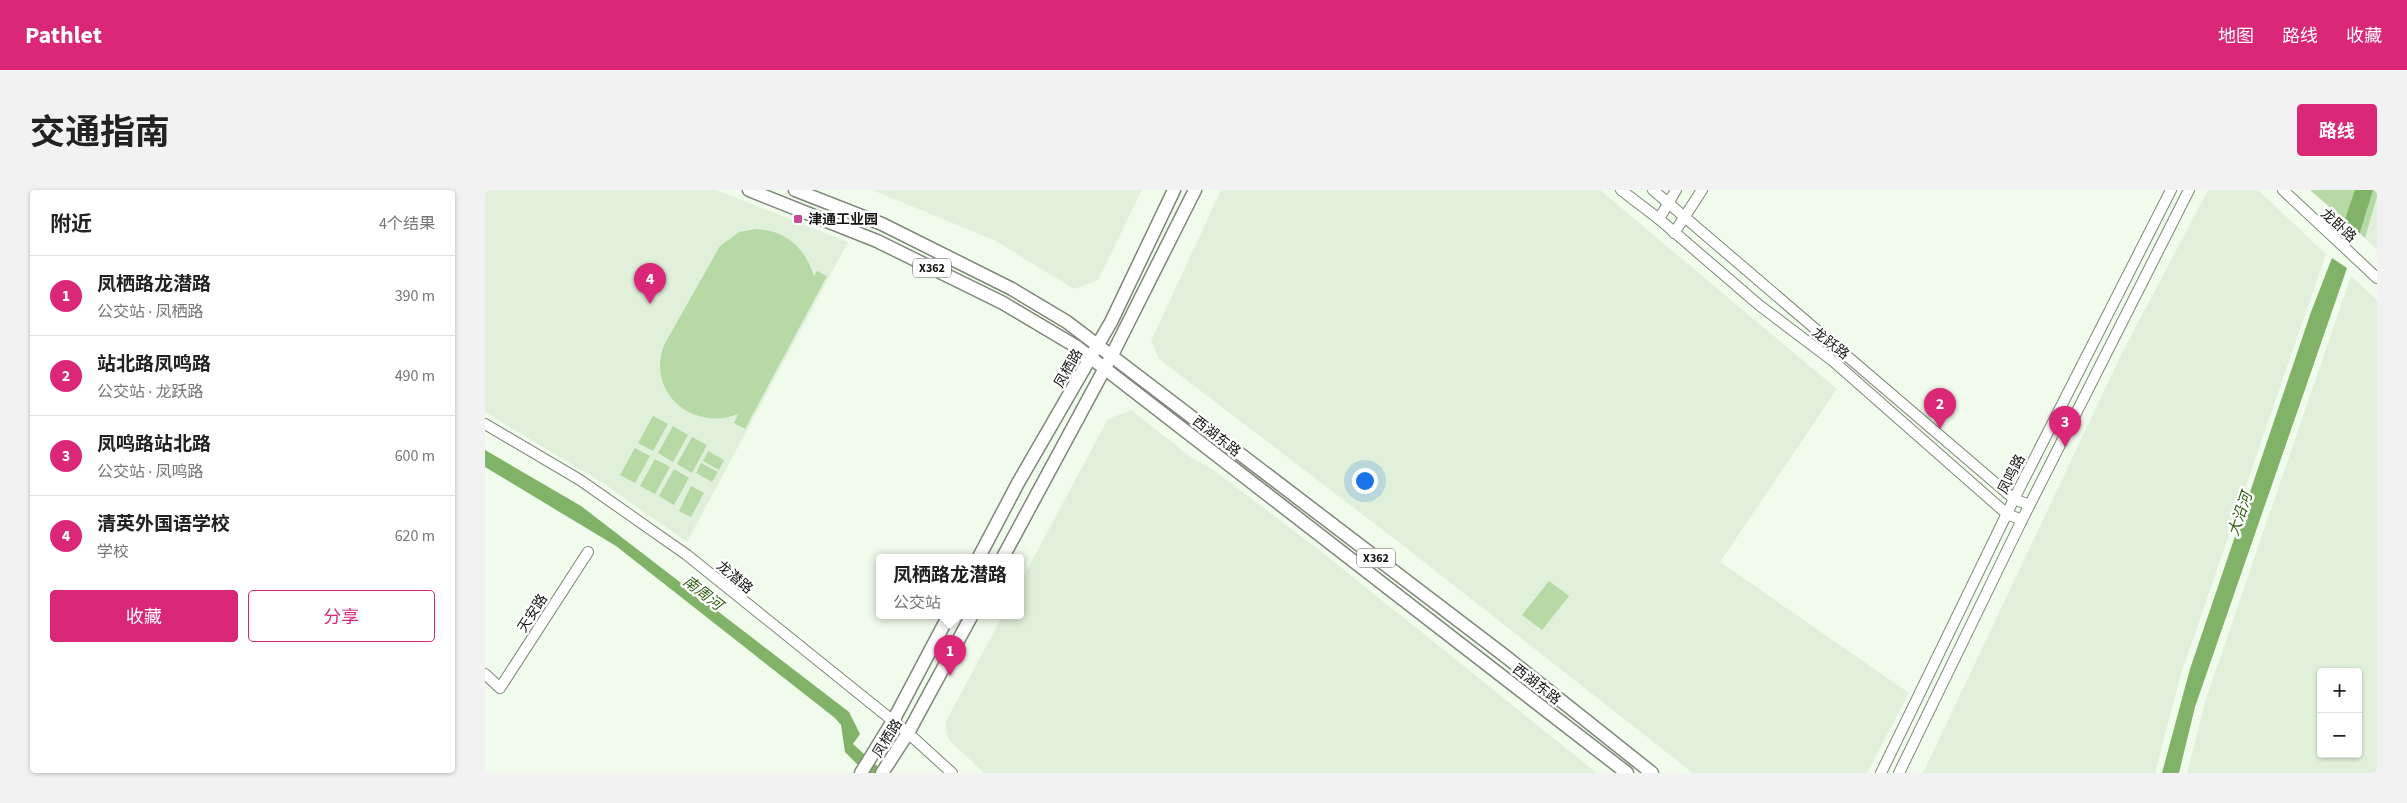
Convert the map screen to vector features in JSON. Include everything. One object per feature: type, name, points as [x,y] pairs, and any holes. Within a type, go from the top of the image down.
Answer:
[{"type":"main road","name":"西湖东路","points":[[749,190],[877,241],[938,270],[1003,303],[1077,347],[1627,773]]},
{"type":"main road","name":"西湖东路","points":[[795,190],[882,224],[1012,289],[1067,322],[1099,344],[1512,662],[1652,773]]},
{"type":"main road","name":"凤栖路","points":[[981,554],[1019,482],[1092,358],[1137,272],[1174,190]]},
{"type":"main road","points":[[1005,554],[1112,355],[1195,190]]},
{"type":"main road","name":"凤栖路","points":[[861,773],[893,721],[947,619]]},
{"type":"main road","name":"凤栖路","points":[[883,772],[909,733],[970,619]]},
{"type":"street","name":"龙跃路","points":[[1621,190],[1659,219],[1759,305],[1833,361],[2007,514],[2022,520]]},
{"type":"street","name":"龙跃路","points":[[1653,190],[2014,499],[2029,505]]},
{"type":"street","points":[[1659,219],[1676,190]]},
{"type":"street","points":[[1674,233],[1702,190]]},
{"type":"street","name":"凤鸣路","points":[[1881,773],[2014,499],[2171,190]]},
{"type":"street","points":[[1899,773],[2029,505],[2189,190]]},
{"type":"street","name":"龙卧路","points":[[2283,190],[2377,278]]},
{"type":"street","name":"龙潜路","points":[[485,424],[580,480],[687,555],[909,733],[952,773]]},
{"type":"street","name":"天安路","points":[[485,674],[500,688],[588,552]]},
{"type":"shaded area","points":[[485,190],[716,190],[848,242],[687,542],[606,485],[485,412]]},
{"type":"shaded area","points":[[872,190],[1142,190],[1098,280],[1074,289],[994,240]]},
{"type":"shaded area","points":[[1221,190],[1600,190],[1837,389],[1720,562],[1909,693],[1867,773],[1693,773],[1396,540],[1159,359],[1151,341]]},
{"type":"shaded area","points":[[2208,190],[2258,190],[2326,254],[2180,677],[2155,773],[1923,773],[2122,353]]},
{"type":"shaded area","points":[[2310,190],[2377,190],[2377,197],[2365,238]]},
{"type":"shaded area","points":[[2355,190],[2373,190],[2359,235],[2356,235],[2344,222]]},
{"type":"shaded area","points":[[2377,197],[2377,250],[2365,238]]},
{"type":"shaded area","points":[[756,229],[776,233],[793,242],[805,257],[814,276],[817,271],[827,276],[745,429],[734,423],[738,414],[721,418],[705,418],[690,413],[677,404],[668,393],[662,379],[660,362],[664,345],[720,246],[739,232]]},
{"type":"shaded area","points":[[2332,258],[2347,268],[2195,707],[2179,773],[2162,773],[2190,669],[2311,312]]},
{"type":"shaded area","points":[[2351,276],[2377,300],[2377,773],[2187,773],[2205,702]]},
{"type":"shaded area","points":[[1131,410],[1192,458],[1212,469],[1318,549],[1597,773],[984,773],[948,739],[945,723],[1001,619],[1024,619],[1024,576],[1108,419]]},
{"type":"shaded area","points":[[653,416],[668,424],[653,451],[638,443]]},
{"type":"shaded area","points":[[673,426],[688,435],[673,462],[658,453]]},
{"type":"shaded area","points":[[692,437],[707,445],[692,473],[677,464]]},
{"type":"shaded area","points":[[635,448],[650,456],[635,483],[620,475]]},
{"type":"shaded area","points":[[485,450],[581,506],[849,712],[860,734],[853,744],[885,773],[866,773],[845,752],[841,725],[835,718],[616,546],[485,467]]},
{"type":"shaded area","points":[[708,451],[724,460],[719,470],[703,461]]},
{"type":"shaded area","points":[[655,459],[670,467],[655,494],[640,486]]},
{"type":"shaded area","points":[[701,463],[718,472],[712,482],[696,473]]},
{"type":"shaded area","points":[[674,469],[689,478],[674,505],[659,496]]},
{"type":"shaded area","points":[[691,486],[704,493],[691,517],[679,511]]},
{"type":"shaded area","points":[[1549,581],[1569,596],[1542,630],[1522,615]]},
{"type":"place","name":"津通工业园","points":[[798,219]]},
{"type":"place","name":"清英外国语学校","points":[[650,304]]},
{"type":"place","name":"站北路凤鸣路","points":[[1940,429]]},
{"type":"place","name":"凤鸣路站北路","points":[[2065,447]]},
{"type":"place","name":"凤栖路龙潜路","points":[[950,676]]},
{"type":"water label","name":"大沿河","points":[[2240,514]]},
{"type":"water label","name":"南周河","points":[[703,593]]}]
